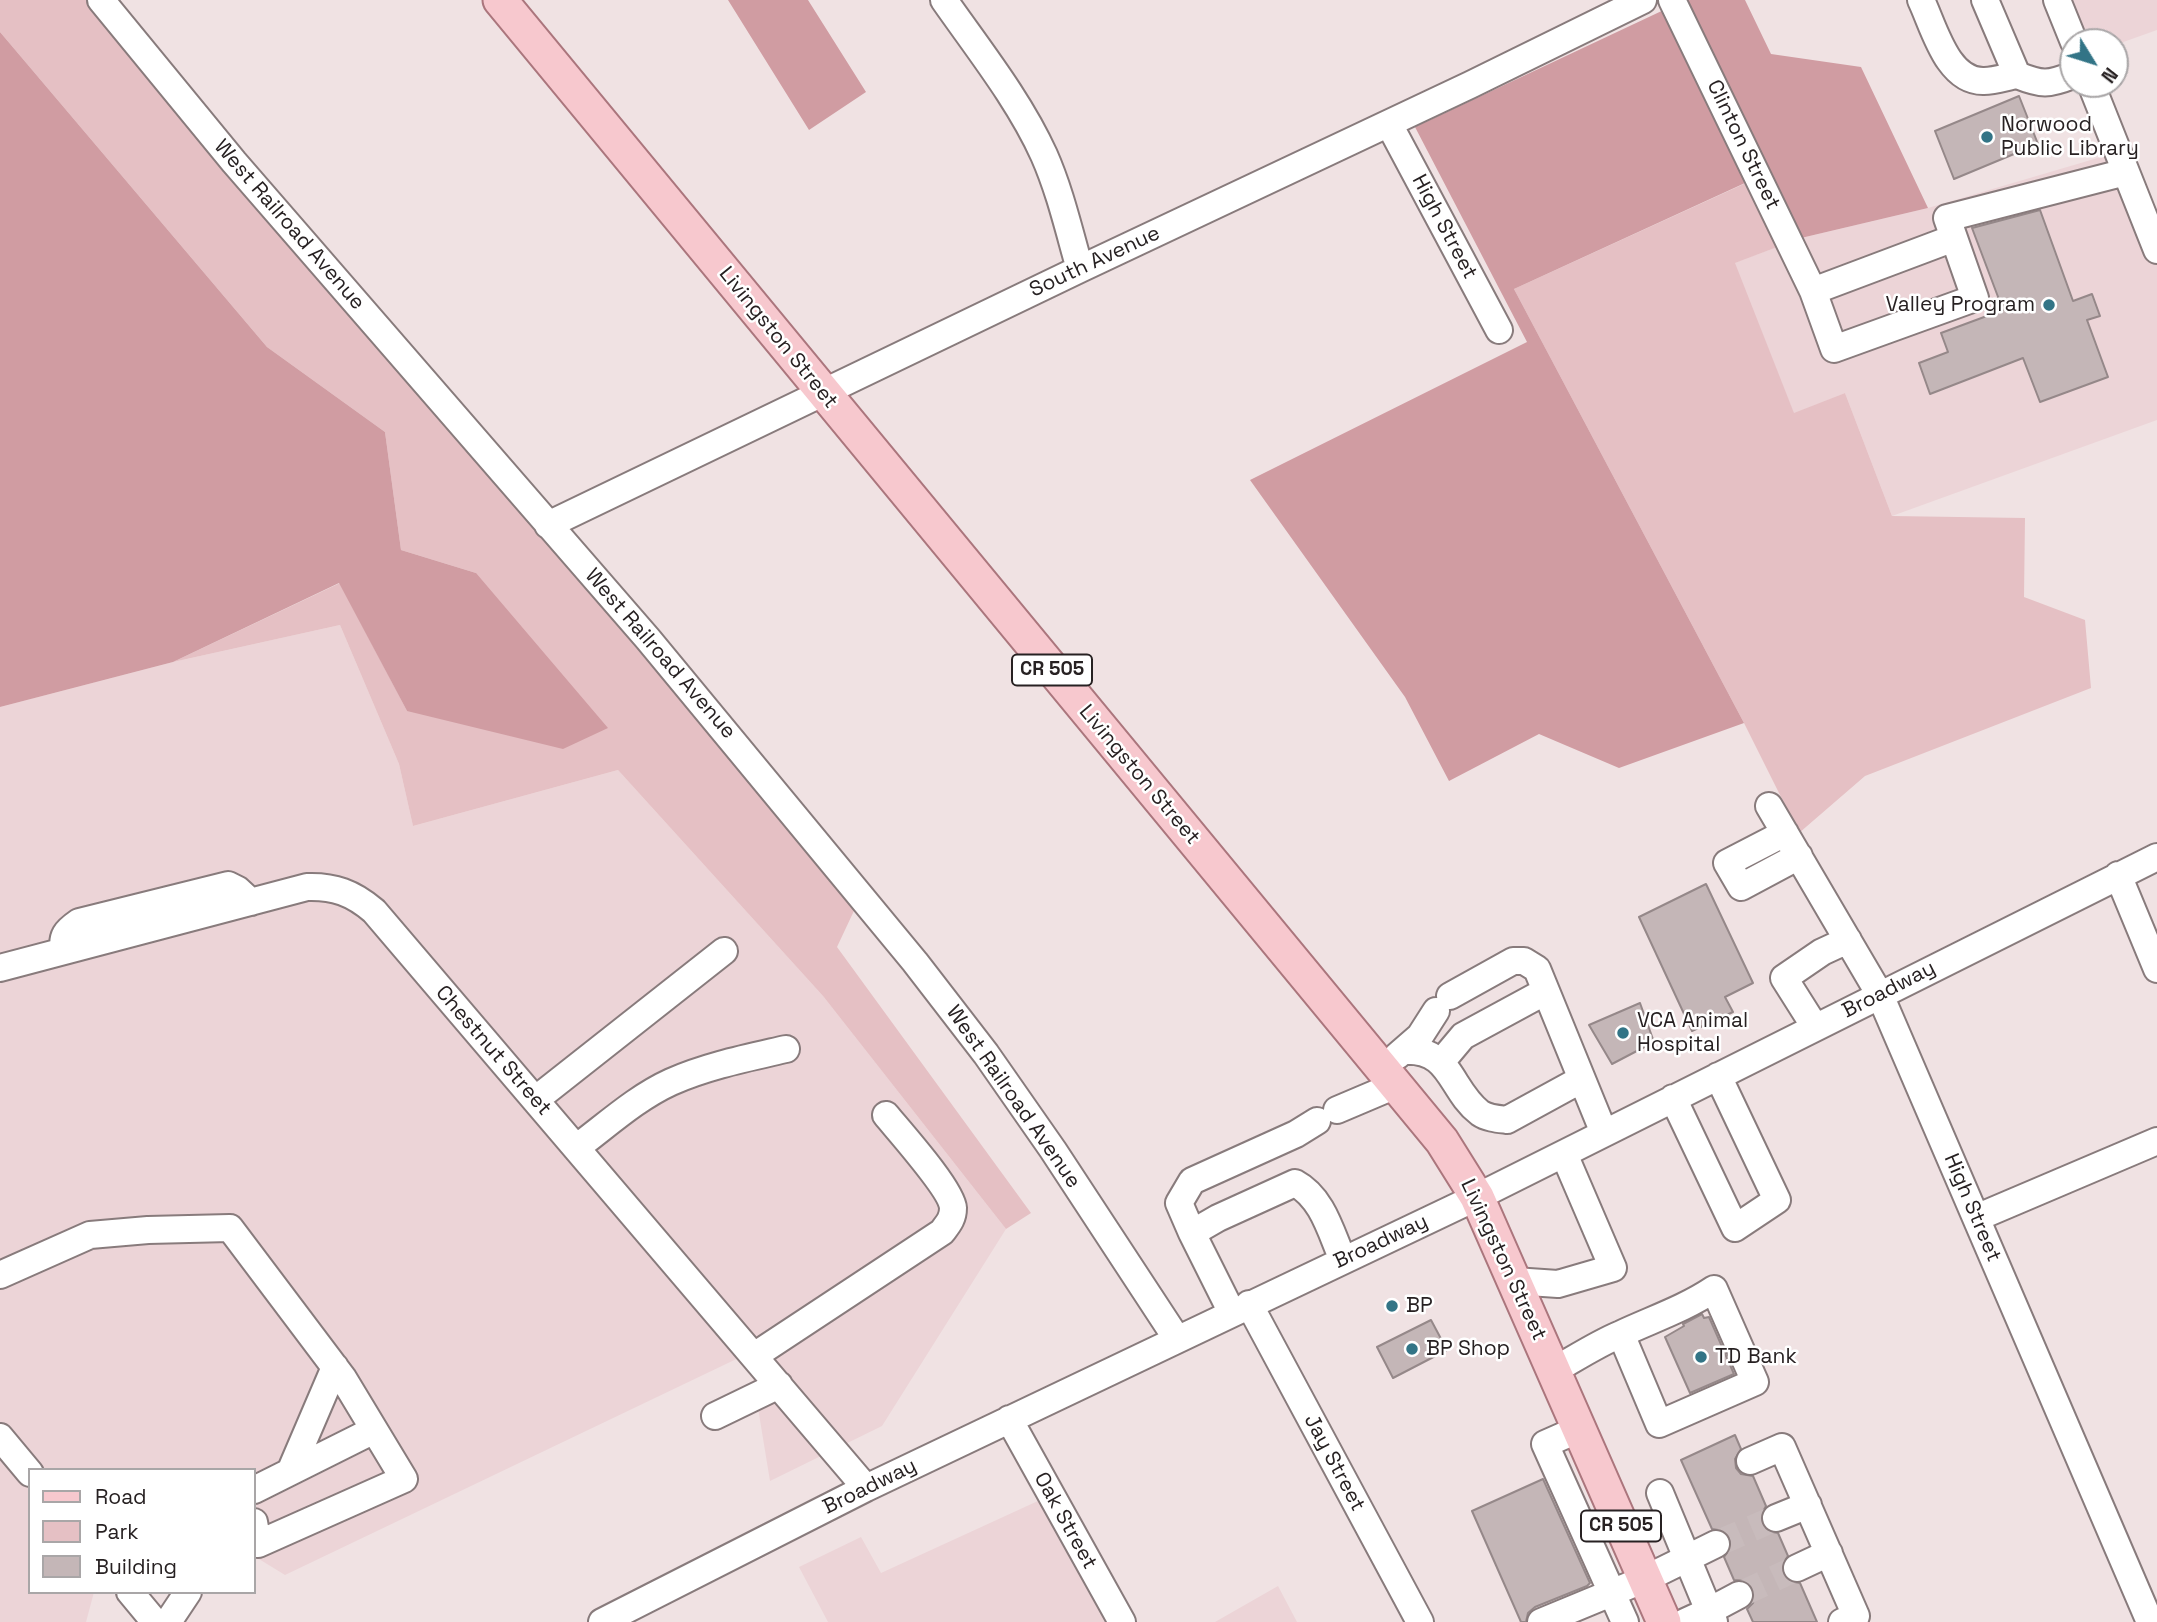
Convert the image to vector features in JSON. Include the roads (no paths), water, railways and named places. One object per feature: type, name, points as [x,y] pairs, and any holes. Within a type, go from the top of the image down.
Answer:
[{"type":"main road","name":"Livingston Street","points":[[500,0],[823,393],[1400,1060],[1442,1141],[1477,1197],[1664,1622]]},
{"type":"street","name":"West Railroad Avenue","points":[[101,0],[234,162],[648,639],[915,962],[986,1055],[1053,1150],[1177,1339]]},
{"type":"street","points":[[944,0],[1023,114],[1044,156],[1059,196],[1080,269]]},
{"type":"street","name":"South Avenue","points":[[548,525],[1643,0]]},
{"type":"street","name":"Clinton Street","points":[[1672,0],[1813,290],[1834,349],[1975,298],[1950,228]]},
{"type":"street","points":[[1922,0],[1949,60],[1964,76],[1983,82],[2017,75],[2033,82],[2051,84],[2059,81]]},
{"type":"street","points":[[1985,0],[2017,75]]},
{"type":"street","points":[[2060,1],[2069,28]]},
{"type":"street","points":[[2097,98],[2154,236]]},
{"type":"street","name":"High Street","points":[[1389,124],[1499,330]]},
{"type":"street","points":[[1813,290],[1950,228],[2126,172]]},
{"type":"street","name":"High Street","points":[[1769,806],[1880,995],[2150,1622]]},
{"type":"street","points":[[1785,833],[1727,863],[1741,887],[1798,856]]},
{"type":"street","name":"Broadway","points":[[602,1622],[866,1488],[1477,1197],[2157,857]]},
{"type":"street","points":[[2118,875],[2157,969]]},
{"type":"street","name":"Chestnut Street","points":[[0,968],[316,887],[344,891],[359,899],[374,911],[866,1488]]},
{"type":"street","points":[[1815,1027],[1784,978],[1848,940]]},
{"type":"street","points":[[535,1100],[724,951]]},
{"type":"street","points":[[1400,1060],[1443,1004],[1513,961],[1524,961],[1537,968],[1604,1133]]},
{"type":"street","points":[[1448,1053],[1463,1036],[1546,991]]},
{"type":"street","points":[[576,1148],[640,1099],[669,1083],[702,1070],[786,1049]]},
{"type":"street","points":[[1400,1060],[1419,1050],[1448,1053]]},
{"type":"street","points":[[1448,1053],[1461,1091],[1482,1115],[1507,1120],[1582,1079]]},
{"type":"street","name":"Jay Street","points":[[1400,1060],[1337,1111],[1296,1134],[1192,1181],[1178,1203],[1192,1233],[1240,1309],[1420,1622]]},
{"type":"street","points":[[1673,1098],[1735,1228],[1777,1200],[1718,1076]]},
{"type":"street","points":[[754,1356],[942,1232],[951,1220],[953,1205],[945,1189],[886,1115]]},
{"type":"street","points":[[1976,1218],[2157,1141]]},
{"type":"street","points":[[1514,1281],[1558,1284],[1613,1268],[1564,1154]]},
{"type":"street","points":[[1192,1233],[1218,1218],[1295,1183],[1305,1188],[1317,1200],[1343,1260]]},
{"type":"street","points":[[0,1275],[90,1235],[230,1228],[335,1367],[404,1479],[256,1533]]},
{"type":"street","points":[[1553,1371],[1621,1334],[1677,1311],[1714,1289],[1755,1382],[1659,1424],[1621,1334]]},
{"type":"street","points":[[290,1472],[335,1367]]},
{"type":"street","points":[[715,1416],[779,1385]]},
{"type":"street","name":"Oak Street","points":[[1009,1419],[1122,1622]]},
{"type":"street","points":[[1579,1429],[1545,1444],[1625,1622]]},
{"type":"street","points":[[256,1489],[374,1430]]},
{"type":"street","points":[[1,1441],[28,1471]]},
{"type":"street","points":[[1750,1461],[1782,1447],[1856,1616],[1842,1622]]},
{"type":"street","points":[[1660,1493],[1711,1616]]},
{"type":"street","points":[[1776,1518],[1808,1505]]},
{"type":"street","points":[[1541,1622],[1645,1579],[1716,1544]]},
{"type":"street","points":[[1797,1568],[1829,1553]]},
{"type":"street","points":[[132,1594],[154,1620],[186,1594]]},
{"type":"street","points":[[1685,1622],[1711,1616],[1739,1595]]},
{"type":"tunnel","points":[[1716,1544],[1776,1518]]},
{"type":"tunnel","points":[[1739,1595],[1797,1568]]},
{"type":"place","name":"Norwood Public Library","points":[[1987,137]]},
{"type":"place","name":"Valley Program","points":[[2049,305]]},
{"type":"place","name":"VCA Animal Hospital","points":[[1623,1033]]},
{"type":"place","name":"BP","points":[[1392,1306]]},
{"type":"place","name":"BP Shop","points":[[1412,1349]]},
{"type":"place","name":"TD Bank","points":[[1701,1357]]}]
